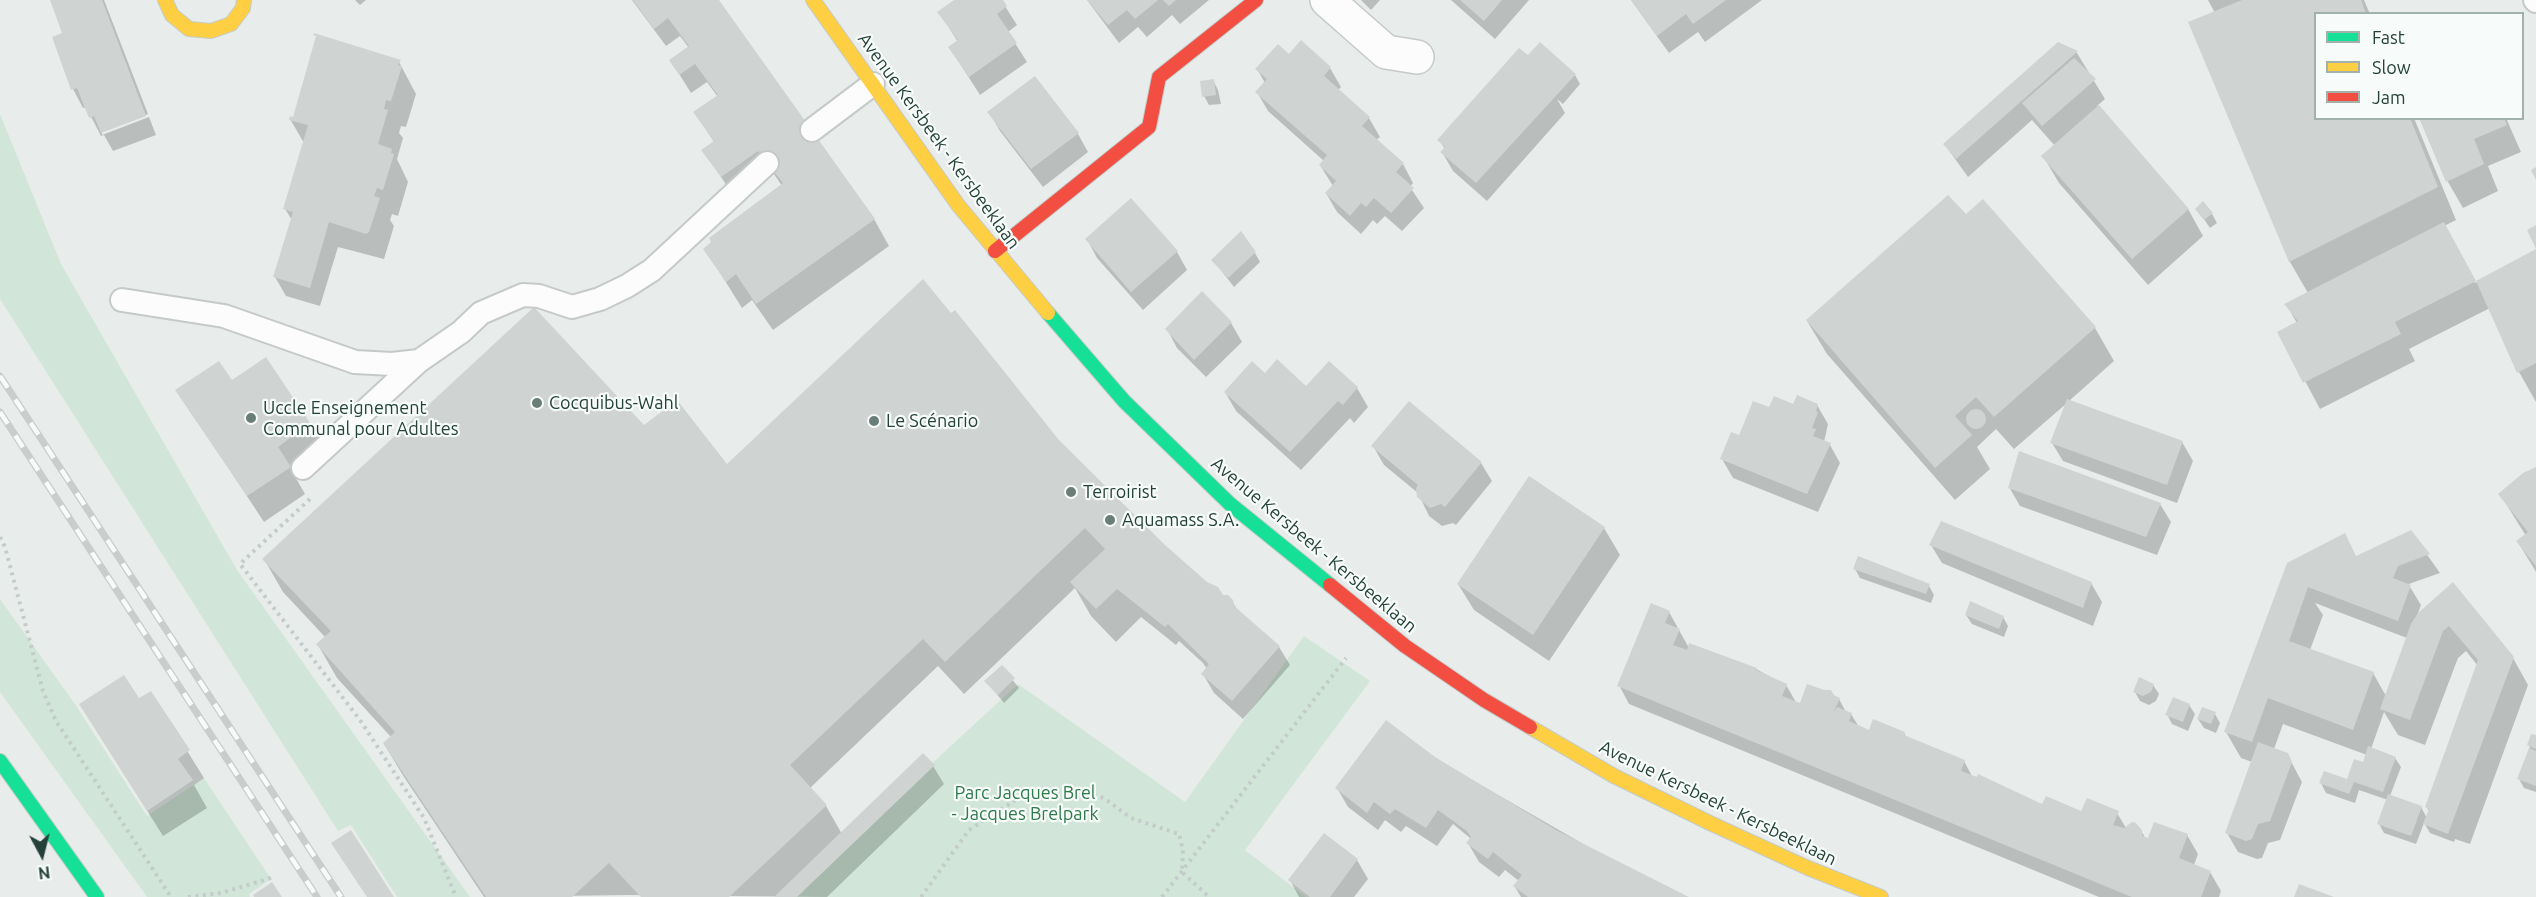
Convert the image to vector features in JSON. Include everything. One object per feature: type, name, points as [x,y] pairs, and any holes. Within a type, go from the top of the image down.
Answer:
[{"type":"street","points":[[165,0],[172,15],[189,29],[211,31],[231,24],[243,8],[244,0]]},
{"type":"street","name":"Avenue Kersbeek - Kersbeeklaan","points":[[813,0],[958,204],[995,251],[1124,401],[1230,504],[1405,646],[1484,700],[1614,776],[1712,824],[1832,888],[1881,897]]},
{"type":"street","points":[[995,251],[1149,127],[1159,77],[1257,0]]},
{"type":"street","points":[[1327,0],[1386,52],[1417,57]]},
{"type":"street","points":[[0,761],[98,897]]},
{"type":"lane","points":[[812,130],[873,84]]},
{"type":"lane","points":[[303,468],[419,361],[461,332],[481,313],[499,303],[522,295],[539,296],[572,307],[600,299],[627,286],[652,270],[767,163]]},
{"type":"lane","points":[[122,300],[224,316],[355,362],[392,364],[419,361]]},
{"type":"path","points":[[317,492],[240,564],[360,720],[424,818],[456,897]]},
{"type":"path","points":[[0,537],[5,547],[43,691],[56,721],[171,897]]},
{"type":"path","points":[[1162,897],[1346,658]]},
{"type":"path","points":[[921,897],[969,831],[1017,799],[1068,789],[1104,798],[1131,818],[1179,834],[1182,872],[1209,897]]},
{"type":"path","points":[[188,897],[221,892],[274,877]]},
{"type":"green space","points":[[0,114],[61,264],[237,570],[470,897],[397,897],[351,825],[338,831],[0,299]]},
{"type":"green space","points":[[0,599],[75,704],[147,816],[204,778],[271,879],[249,894],[250,897],[147,897],[0,692]]},
{"type":"green space","name":"Parc Jacques Brel - Jacques Brelpark","points":[[1304,636],[1370,681],[1245,850],[1306,897],[787,897],[1018,684],[1185,802]]},
{"type":"building","points":[[50,0],[102,0],[146,116],[101,133],[94,116],[89,118],[77,88],[71,90],[52,37],[62,33]]},
{"type":"building","points":[[633,0],[719,0],[875,219],[756,304],[736,274],[726,282],[703,249],[711,242],[709,238],[783,183],[758,151],[721,177],[701,150],[714,141],[693,112],[718,95],[695,64],[679,75],[669,60],[689,46],[668,18],[654,29]]},
{"type":"building","points":[[954,0],[1003,0],[1007,6],[997,14],[1017,43],[969,77],[948,47],[958,40],[937,12]]},
{"type":"building","points":[[1087,0],[1158,0],[1135,19],[1127,10],[1108,25]]},
{"type":"building","points":[[1163,0],[1176,0],[1169,6]]},
{"type":"building","points":[[1460,0],[1502,0],[1484,21]]},
{"type":"building","points":[[1631,0],[1726,0],[1693,24],[1686,14],[1657,36]]},
{"type":"building","points":[[2242,0],[2361,0],[2365,12],[2314,12],[2314,120],[2411,120],[2438,187],[2289,262],[2188,22]]},
{"type":"building","points":[[314,33],[401,60],[398,65],[402,66],[391,101],[386,100],[384,109],[388,110],[378,144],[392,149],[391,153],[394,154],[383,190],[377,188],[374,196],[380,198],[369,232],[366,234],[329,222],[310,288],[273,277],[293,212],[283,209],[308,125],[289,120],[290,116],[293,117],[316,36],[313,35]]},
{"type":"building","points":[[1301,40],[1331,67],[1324,76],[1370,117],[1362,126],[1404,163],[1396,172],[1414,188],[1391,213],[1374,198],[1366,207],[1361,203],[1350,216],[1325,193],[1336,181],[1319,165],[1327,155],[1255,92],[1267,79],[1255,69],[1278,44],[1289,54]]},
{"type":"building","points":[[1540,42],[1576,74],[1476,183],[1440,152],[1445,147],[1437,140],[1519,48],[1528,55]]},
{"type":"building","points":[[2058,42],[2078,51],[1956,159],[1943,144]]},
{"type":"building","points":[[2074,58],[2096,79],[2042,126],[2022,103]]},
{"type":"building","points":[[1035,76],[1079,133],[1031,169],[987,112]]},
{"type":"building","points":[[1214,79],[1216,95],[1202,97],[1200,81]]},
{"type":"building","points":[[2099,105],[2189,209],[2132,259],[2041,156]]},
{"type":"building","points":[[2420,120],[2505,120],[2507,125],[2474,139],[2484,164],[2446,182]]},
{"type":"building","points":[[2536,167],[2536,180],[2531,170]]},
{"type":"building","points":[[1948,195],[1966,214],[1983,199],[2096,327],[1994,417],[1976,397],[1955,416],[1972,435],[1935,468],[1806,320]]},
{"type":"building","points":[[1131,198],[1178,251],[1131,292],[1085,239]]},
{"type":"building","points":[[2203,201],[2213,213],[2204,220],[2195,209]]},
{"type":"building","points":[[2444,222],[2476,281],[2395,322],[2401,334],[2303,383],[2277,332],[2298,321],[2284,304]]},
{"type":"building","points":[[2536,225],[2536,249],[2527,230]]},
{"type":"building","points":[[1241,231],[1256,252],[1228,278],[1211,260]]},
{"type":"building","points":[[2536,249],[2536,363],[2517,373],[2476,281]]},
{"type":"building","points":[[923,279],[951,313],[955,310],[1059,440],[1164,544],[1207,582],[1218,587],[1223,595],[1228,595],[1233,600],[1234,606],[1280,646],[1232,701],[1201,674],[1209,664],[1168,624],[1165,627],[1117,589],[1096,609],[1070,582],[1105,549],[1085,528],[945,662],[923,639],[790,765],[827,805],[729,897],[641,897],[609,863],[572,897],[486,897],[383,743],[395,732],[316,644],[331,631],[262,559],[534,307],[644,425],[677,400],[727,464]]},
{"type":"building","points":[[1202,291],[1232,322],[1194,360],[1165,329]]},
{"type":"building","points":[[266,357],[310,423],[278,447],[291,467],[247,496],[175,390],[219,361],[232,380]]},
{"type":"building","points":[[1277,359],[1306,386],[1329,361],[1358,387],[1343,405],[1338,401],[1290,452],[1224,392],[1252,361],[1265,373]]},
{"type":"building","points":[[1797,395],[1818,404],[1816,411],[1818,412],[1812,428],[1816,429],[1813,436],[1831,443],[1807,494],[1720,459],[1731,432],[1739,435],[1753,401],[1769,407],[1774,396],[1793,404]]},
{"type":"building","points":[[2067,399],[2183,441],[2167,485],[2050,443]]},
{"type":"building","points":[[1409,401],[1482,462],[1445,507],[1441,504],[1430,508],[1417,497],[1418,485],[1371,446]]},
{"type":"building","points":[[1976,409],[1983,412],[1986,419],[1983,426],[1976,429],[1969,426],[1966,419],[1969,412]]},
{"type":"building","points":[[2019,451],[2161,503],[2146,537],[2008,488]]},
{"type":"building","points":[[2536,467],[2536,566],[2516,541],[2528,532],[2498,494],[2523,473]]},
{"type":"building","points":[[1529,476],[1605,527],[1533,635],[1457,584]]},
{"type":"building","points":[[1941,521],[2092,582],[2083,608],[1929,545]]},
{"type":"building","points":[[2411,530],[2430,554],[2398,566],[2393,578],[2411,585],[2398,621],[2308,587],[2289,641],[2374,672],[2353,730],[2268,698],[2252,742],[2224,732],[2287,563],[2345,533],[2356,556]]},
{"type":"building","points":[[1858,556],[1930,584],[1926,594],[1853,569]]},
{"type":"building","points":[[2453,582],[2514,657],[2448,834],[2423,824],[2429,809],[2425,807],[2478,660],[2449,626],[2443,631],[2410,720],[2380,709],[2411,624],[2418,613]]},
{"type":"building","points":[[1970,601],[2004,616],[1999,629],[1965,615]]},
{"type":"building","points":[[1651,603],[1670,611],[1665,623],[1680,629],[1673,645],[1687,650],[1689,643],[1757,668],[1756,670],[1787,684],[1782,696],[1800,703],[1807,684],[1831,690],[1840,698],[1833,713],[1837,707],[1852,713],[1849,721],[1869,730],[1873,719],[1905,732],[1904,735],[1965,760],[1961,771],[1977,777],[1978,774],[2042,804],[2046,796],[2081,811],[2087,798],[2119,811],[2113,825],[2124,828],[2132,822],[2136,823],[2142,830],[2142,836],[2148,838],[2154,822],[2188,834],[2179,858],[2211,871],[2201,897],[2132,897],[1617,686]]},
{"type":"building","points":[[1002,665],[1015,678],[998,695],[984,681]]},
{"type":"building","points":[[124,675],[139,698],[151,691],[190,750],[178,759],[193,780],[147,811],[79,704]]},
{"type":"building","points":[[2139,677],[2154,684],[2151,692],[2143,696],[2133,692]]},
{"type":"building","points":[[2173,697],[2190,704],[2183,722],[2165,715]]},
{"type":"building","points":[[2202,707],[2216,712],[2211,724],[2197,719]]},
{"type":"building","points":[[1386,720],[1435,757],[1556,830],[1689,897],[1528,897],[1513,886],[1522,875],[1493,852],[1488,859],[1466,843],[1471,837],[1467,831],[1438,810],[1426,828],[1395,809],[1390,814],[1374,802],[1367,813],[1335,788]]},
{"type":"building","points":[[2531,734],[2536,735],[2536,749],[2527,745]]},
{"type":"building","points":[[2258,742],[2288,753],[2292,762],[2270,821],[2258,824],[2252,839],[2246,841],[2225,833]]},
{"type":"building","points":[[2368,746],[2396,757],[2383,792],[2354,782],[2349,794],[2319,783],[2324,771],[2347,779],[2354,759],[2363,762]]},
{"type":"building","points":[[2529,748],[2536,751],[2536,786],[2517,779]]},
{"type":"building","points":[[923,753],[935,765],[797,897],[774,897]]},
{"type":"building","points":[[2388,794],[2422,806],[2411,836],[2377,824]]},
{"type":"building","points":[[351,830],[394,897],[367,897],[331,843]]},
{"type":"building","points":[[1324,833],[1358,859],[1330,897],[1310,897],[1288,880]]},
{"type":"building","points":[[272,882],[282,897],[254,897],[253,895]]},
{"type":"building","points":[[2299,884],[2334,897],[2294,897]]},
{"type":"railway","points":[[0,376],[341,897]]},
{"type":"railway","points":[[0,412],[317,897]]},
{"type":"traffic: fast","points":[[1048,313],[1124,401],[1230,504],[1330,585]]},
{"type":"traffic: fast","points":[[0,761],[97,897]]},
{"type":"traffic: slow","points":[[165,0],[172,15],[189,29],[211,31],[231,24],[243,8],[244,0]]},
{"type":"traffic: slow","points":[[813,0],[958,205],[1048,313]]},
{"type":"traffic: slow","points":[[1530,727],[1614,776],[1712,824],[1808,868],[1881,897]]},
{"type":"traffic: jam","points":[[995,251],[1149,127],[1159,77],[1256,0]]},
{"type":"traffic: jam","points":[[1330,585],[1405,646],[1484,700],[1530,727]]},
{"type":"place","name":"Cocquibus-Wahl","points":[[537,403]]},
{"type":"place","name":"Uccle Enseignement Communal pour Adultes","points":[[251,418]]},
{"type":"place","name":"Le Scénario","points":[[874,421]]},
{"type":"place","name":"Terroirist","points":[[1071,492]]},
{"type":"place","name":"Aquamass S.A.","points":[[1110,520]]}]
